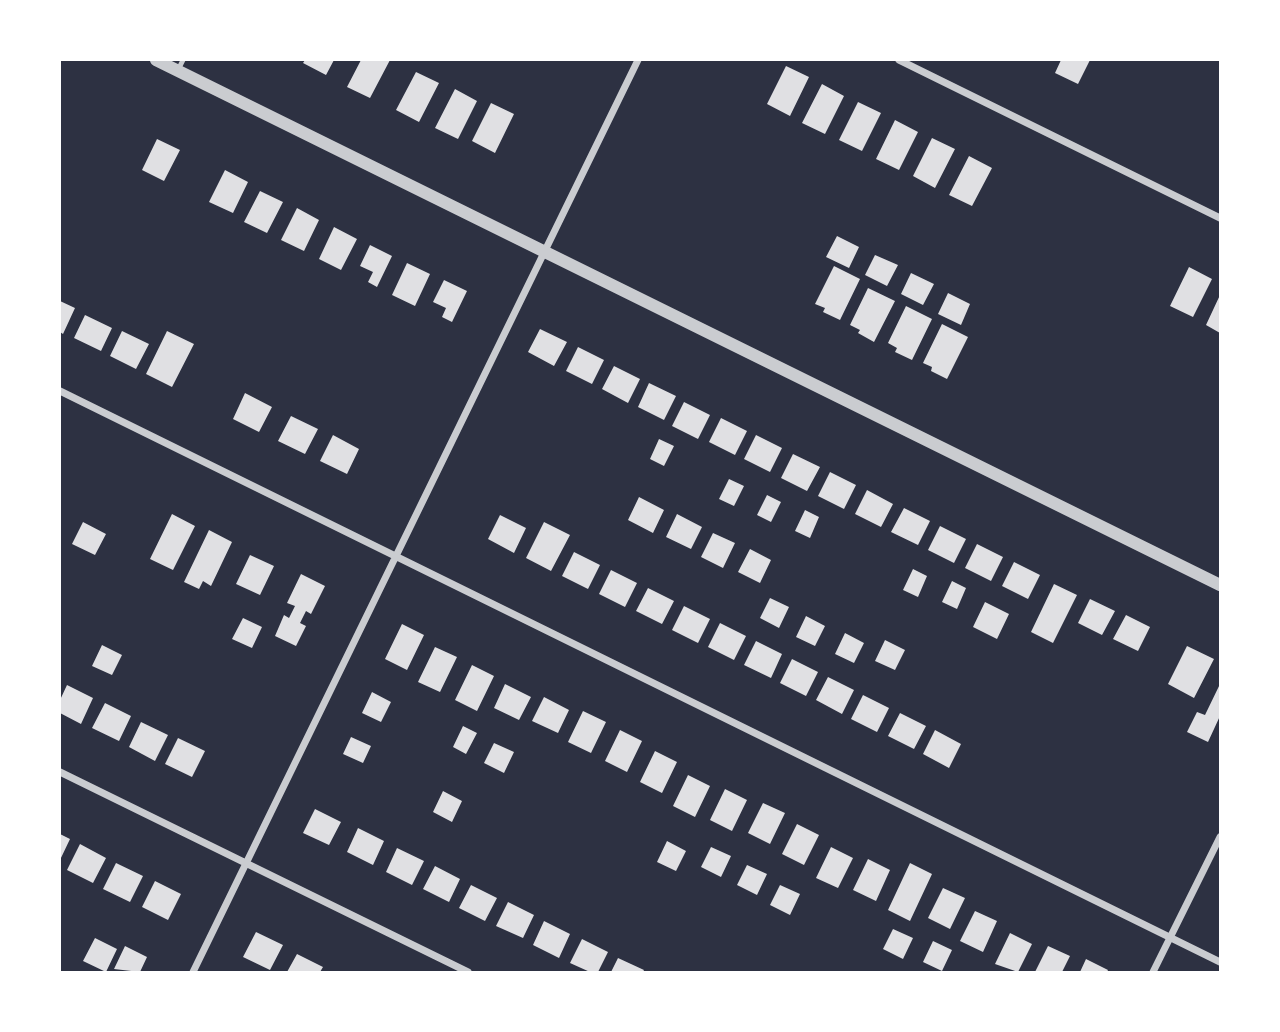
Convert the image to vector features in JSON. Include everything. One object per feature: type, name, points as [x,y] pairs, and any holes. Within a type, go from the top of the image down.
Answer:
[{"type":"street","points":[[156,60],[180,65],[545,252],[1220,584]]},
{"type":"street","points":[[193,972],[638,60]]},
{"type":"street","points":[[899,60],[1220,218]]},
{"type":"street","points":[[60,390],[1220,962]]},
{"type":"street","points":[[60,772],[468,972]]},
{"type":"street","points":[[1153,972],[1220,837]]},
{"type":"building","points":[[305,60],[334,60],[326,75],[303,63]]},
{"type":"building","points":[[361,60],[390,60],[370,98],[347,87]]},
{"type":"building","points":[[1061,60],[1090,60],[1078,84],[1055,73]]},
{"type":"building","points":[[786,66],[809,77],[790,116],[767,104]]},
{"type":"building","points":[[416,72],[439,83],[419,122],[396,110]]},
{"type":"building","points":[[822,84],[844,96],[825,134],[802,123]]},
{"type":"building","points":[[455,89],[477,101],[458,139],[435,128]]},
{"type":"building","points":[[858,102],[881,113],[862,151],[839,140]]},
{"type":"building","points":[[491,103],[514,114],[495,153],[472,141]]},
{"type":"building","points":[[895,120],[918,132],[899,170],[876,159]]},
{"type":"building","points":[[932,138],[955,149],[935,188],[913,176]]},
{"type":"building","points":[[157,139],[180,150],[164,181],[142,170]]},
{"type":"building","points":[[969,156],[992,168],[972,206],[949,195]]},
{"type":"building","points":[[225,170],[248,182],[233,213],[209,202]]},
{"type":"building","points":[[260,191],[283,202],[267,233],[244,222]]},
{"type":"building","points":[[297,208],[319,220],[304,251],[281,240]]},
{"type":"building","points":[[334,227],[357,239],[341,270],[319,259]]},
{"type":"building","points":[[837,236],[859,247],[849,268],[826,257]]},
{"type":"building","points":[[370,245],[392,256],[377,287],[368,282],[373,272],[360,266]]},
{"type":"building","points":[[875,255],[898,265],[887,286],[865,275]]},
{"type":"building","points":[[407,263],[430,274],[415,306],[392,295]]},
{"type":"building","points":[[834,266],[860,279],[840,320],[823,312],[825,308],[815,304]]},
{"type":"building","points":[[1189,267],[1212,279],[1193,317],[1170,306]]},
{"type":"building","points":[[911,273],[934,284],[923,305],[901,294]]},
{"type":"building","points":[[444,280],[467,291],[452,322],[442,317],[446,308],[433,302]]},
{"type":"building","points":[[868,288],[895,301],[874,342],[850,325]]},
{"type":"building","points":[[948,293],[970,304],[961,325],[938,314]]},
{"type":"building","points":[[1220,295],[1220,333],[1206,325]]},
{"type":"building","points":[[60,301],[75,308],[63,334],[60,332]]},
{"type":"building","points":[[906,306],[932,319],[912,360],[895,352],[897,348],[888,343]]},
{"type":"building","points":[[85,315],[112,328],[101,351],[74,338]]},
{"type":"building","points":[[942,324],[968,337],[947,379],[931,371],[932,367],[923,363]]},
{"type":"building","points":[[540,329],[567,342],[554,366],[528,352]]},
{"type":"building","points":[[122,331],[149,344],[136,369],[110,356]]},
{"type":"building","points":[[167,331],[194,344],[172,387],[146,374]]},
{"type":"building","points":[[578,347],[604,360],[592,384],[566,371]]},
{"type":"building","points":[[614,366],[640,379],[628,403],[602,389]]},
{"type":"building","points":[[649,383],[676,396],[664,420],[638,407]]},
{"type":"building","points":[[245,393],[272,407],[259,432],[233,419]]},
{"type":"building","points":[[684,402],[710,415],[698,439],[672,426]]},
{"type":"building","points":[[291,416],[318,429],[305,454],[278,441]]},
{"type":"building","points":[[721,418],[747,431],[735,455],[709,442]]},
{"type":"building","points":[[333,435],[359,449],[347,474],[320,461]]},
{"type":"building","points":[[756,435],[782,448],[770,472],[744,459]]},
{"type":"building","points":[[659,439],[674,446],[664,466],[650,459]]},
{"type":"building","points":[[793,454],[820,467],[807,491],[781,478]]},
{"type":"building","points":[[830,472],[856,485],[844,509],[818,496]]},
{"type":"building","points":[[729,479],[744,486],[734,506],[719,499]]},
{"type":"building","points":[[867,490],[893,504],[881,527],[855,514]]},
{"type":"building","points":[[767,495],[781,502],[771,522],[757,515]]},
{"type":"building","points":[[639,497],[664,510],[653,533],[628,520]]},
{"type":"building","points":[[904,508],[930,521],[918,545],[891,532]]},
{"type":"building","points":[[805,510],[819,517],[810,538],[795,531]]},
{"type":"building","points":[[172,514],[195,526],[173,570],[150,559]]},
{"type":"building","points":[[677,514],[702,527],[691,549],[666,537]]},
{"type":"building","points":[[500,515],[526,528],[514,553],[488,539]]},
{"type":"building","points":[[83,522],[106,534],[95,555],[72,544]]},
{"type":"building","points":[[544,522],[570,535],[551,571],[526,558]]},
{"type":"building","points":[[940,526],[966,539],[954,563],[928,550]]},
{"type":"building","points":[[209,530],[232,542],[211,586],[203,581],[199,589],[184,582]]},
{"type":"building","points":[[713,533],[735,543],[723,568],[701,557]]},
{"type":"building","points":[[977,544],[1003,557],[991,581],[965,568]]},
{"type":"building","points":[[750,549],[771,560],[760,583],[738,572]]},
{"type":"building","points":[[574,552],[600,565],[588,589],[562,576]]},
{"type":"building","points":[[250,555],[274,566],[260,595],[236,584]]},
{"type":"building","points":[[1014,562],[1040,575],[1028,599],[1002,586]]},
{"type":"building","points":[[913,569],[927,576],[918,597],[903,590]]},
{"type":"building","points":[[611,570],[637,583],[625,607],[599,594]]},
{"type":"building","points":[[301,574],[325,586],[311,614],[306,611],[300,623],[306,626],[296,646],[275,636],[284,615],[289,618],[295,606],[287,603]]},
{"type":"building","points":[[952,581],[966,588],[957,609],[942,602]]},
{"type":"building","points":[[1054,584],[1077,595],[1053,643],[1031,632]]},
{"type":"building","points":[[648,588],[674,601],[662,624],[636,611]]},
{"type":"building","points":[[770,598],[789,607],[779,628],[760,618]]},
{"type":"building","points":[[1090,599],[1115,611],[1102,635],[1078,623]]},
{"type":"building","points":[[985,602],[1009,614],[997,639],[973,627]]},
{"type":"building","points":[[684,606],[710,619],[698,643],[672,630]]},
{"type":"building","points":[[1126,615],[1150,627],[1138,651],[1113,639]]},
{"type":"building","points":[[806,616],[825,626],[815,646],[796,637]]},
{"type":"building","points":[[243,618],[262,627],[252,648],[232,639]]},
{"type":"building","points":[[720,623],[746,636],[734,660],[708,647]]},
{"type":"building","points":[[402,624],[424,635],[407,670],[385,659]]},
{"type":"building","points":[[845,633],[864,643],[854,663],[835,654]]},
{"type":"building","points":[[885,640],[905,650],[895,670],[875,661]]},
{"type":"building","points":[[756,641],[782,654],[771,678],[744,665]]},
{"type":"building","points":[[102,645],[122,655],[112,675],[92,666]]},
{"type":"building","points":[[1187,646],[1214,659],[1194,698],[1168,684]]},
{"type":"building","points":[[435,647],[457,657],[440,692],[418,682]]},
{"type":"building","points":[[792,659],[818,672],[806,696],[780,683]]},
{"type":"building","points":[[472,665],[494,676],[477,711],[455,700]]},
{"type":"building","points":[[828,677],[854,690],[842,714],[816,700]]},
{"type":"building","points":[[505,684],[531,697],[519,720],[494,708]]},
{"type":"building","points":[[1220,684],[1220,716],[1208,742],[1187,732],[1197,712],[1205,715]]},
{"type":"building","points":[[67,685],[93,698],[81,724],[60,713],[60,700]]},
{"type":"building","points":[[372,692],[391,702],[381,722],[362,713]]},
{"type":"building","points":[[863,695],[889,708],[877,732],[851,719]]},
{"type":"building","points":[[544,697],[569,710],[558,733],[532,721]]},
{"type":"building","points":[[105,703],[131,716],[119,741],[92,728]]},
{"type":"building","points":[[583,711],[606,722],[591,753],[568,742]]},
{"type":"building","points":[[900,713],[926,726],[914,749],[888,736]]},
{"type":"building","points":[[141,722],[168,735],[155,761],[129,747]]},
{"type":"building","points":[[463,726],[477,733],[466,754],[453,747]]},
{"type":"building","points":[[620,730],[642,741],[627,772],[605,761]]},
{"type":"building","points":[[935,730],[961,744],[949,768],[923,754]]},
{"type":"building","points":[[351,737],[371,746],[363,763],[343,754]]},
{"type":"building","points":[[178,738],[205,751],[192,777],[165,764]]},
{"type":"building","points":[[494,743],[514,752],[504,773],[484,763]]},
{"type":"building","points":[[655,751],[677,762],[662,793],[640,782]]},
{"type":"building","points":[[688,775],[710,786],[695,817],[673,806]]},
{"type":"building","points":[[725,789],[747,800],[732,831],[710,820]]},
{"type":"building","points":[[443,791],[462,801],[452,822],[433,812]]},
{"type":"building","points":[[763,803],[785,813],[770,844],[748,833]]},
{"type":"building","points":[[315,809],[341,822],[329,845],[303,833]]},
{"type":"building","points":[[797,824],[819,835],[804,865],[782,854]]},
{"type":"building","points":[[358,828],[384,841],[373,865],[347,852]]},
{"type":"building","points":[[60,834],[70,839],[60,860]]},
{"type":"building","points":[[667,841],[686,851],[676,871],[657,862]]},
{"type":"building","points":[[80,844],[106,858],[93,883],[67,870]]},
{"type":"building","points":[[711,847],[731,856],[721,877],[701,867]]},
{"type":"building","points":[[831,847],[853,858],[838,888],[816,878]]},
{"type":"building","points":[[397,848],[424,861],[412,885],[386,872]]},
{"type":"building","points":[[868,859],[890,870],[876,901],[853,890]]},
{"type":"building","points":[[116,863],[143,876],[130,902],[103,889]]},
{"type":"building","points":[[910,863],[932,874],[910,921],[888,910]]},
{"type":"building","points":[[747,865],[767,874],[757,895],[737,885]]},
{"type":"building","points":[[435,866],[460,879],[449,902],[423,889]]},
{"type":"building","points":[[155,881],[181,894],[168,920],[142,907]]},
{"type":"building","points":[[471,885],[497,898],[485,921],[459,908]]},
{"type":"building","points":[[780,885],[800,894],[790,915],[770,905]]},
{"type":"building","points":[[943,888],[965,898],[950,929],[928,918]]},
{"type":"building","points":[[508,902],[534,915],[523,938],[496,926]]},
{"type":"building","points":[[975,911],[997,921],[983,952],[960,941]]},
{"type":"building","points":[[544,921],[570,934],[559,958],[533,945]]},
{"type":"building","points":[[893,929],[913,938],[903,959],[883,949]]},
{"type":"building","points":[[256,932],[283,945],[270,970],[243,957]]},
{"type":"building","points":[[1010,933],[1032,944],[1018,972],[995,964]]},
{"type":"building","points":[[95,938],[117,949],[106,972],[83,961]]},
{"type":"building","points":[[582,939],[608,952],[598,972],[590,972],[570,963]]},
{"type":"building","points":[[933,941],[952,950],[942,971],[923,962]]},
{"type":"building","points":[[125,946],[147,957],[140,972],[114,969]]},
{"type":"building","points":[[1048,946],[1070,956],[1062,972],[1035,972]]},
{"type":"building","points":[[297,954],[323,967],[320,972],[287,972]]},
{"type":"building","points":[[618,958],[644,970],[643,972],[611,972]]},
{"type":"building","points":[[1086,959],[1108,970],[1107,972],[1080,972]]}]
